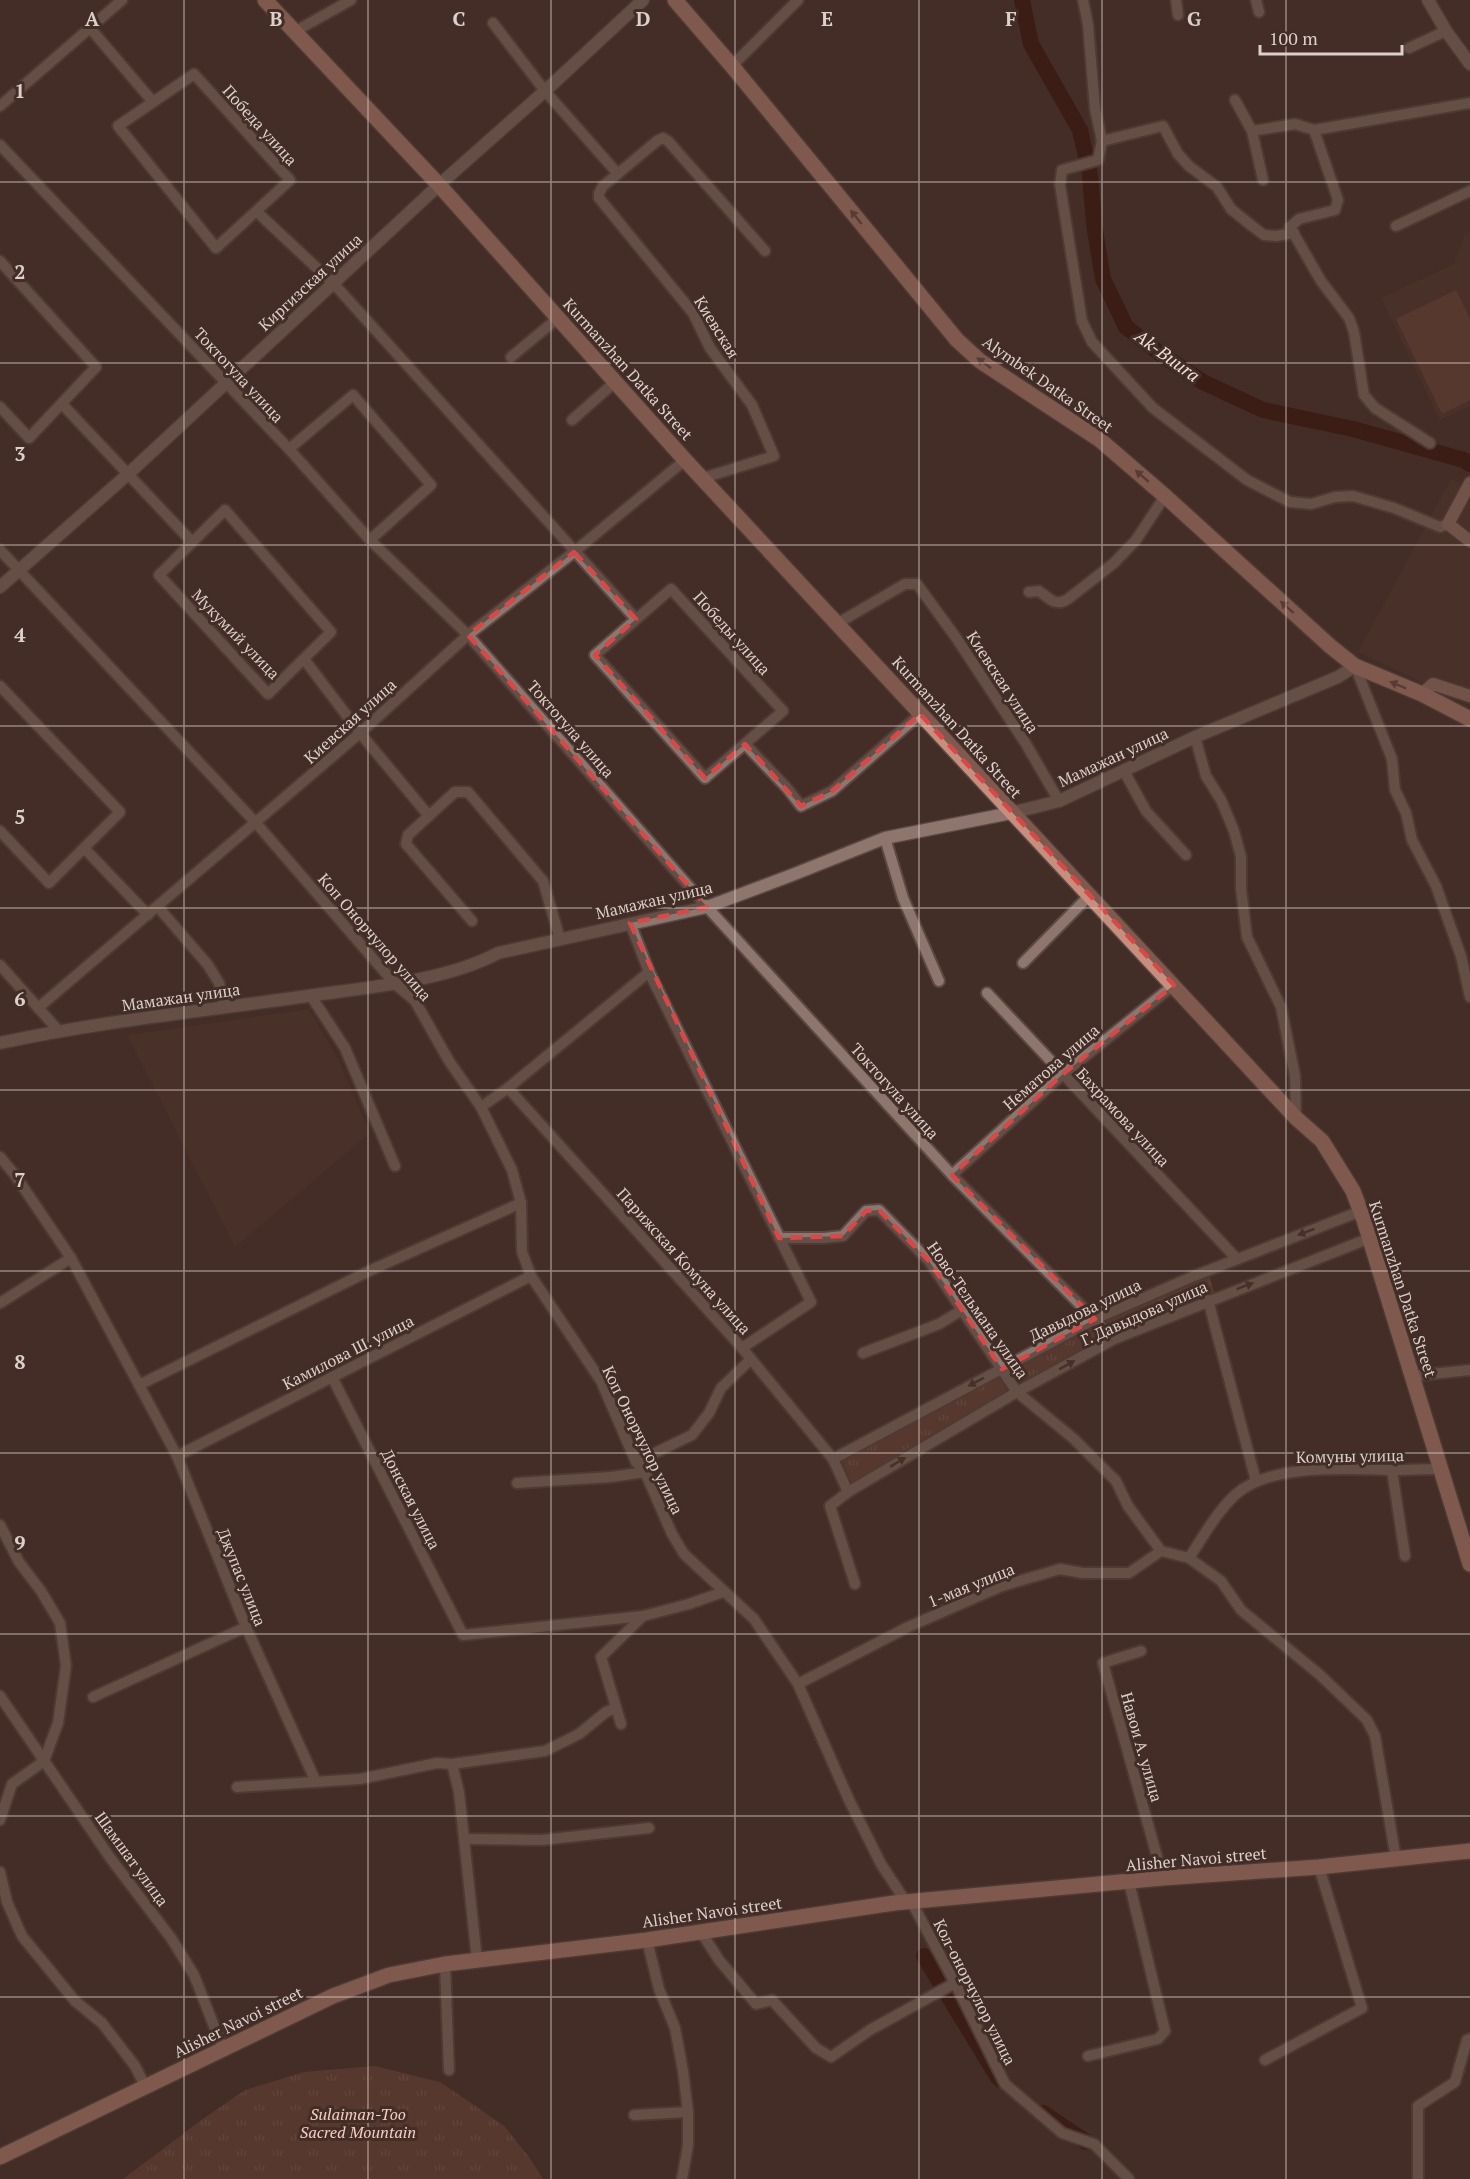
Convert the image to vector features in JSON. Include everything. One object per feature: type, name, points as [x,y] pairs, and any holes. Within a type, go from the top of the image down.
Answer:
[{"type":"main road","name":"Kurmanzhan Datka Street","points":[[265,0],[439,185],[686,460],[1011,813],[1296,1118],[1322,1141],[1353,1191],[1361,1211],[1470,1564]]},
{"type":"main road","name":"Alymbek Datka Street","points":[[675,0],[957,340],[980,361],[1100,440],[1355,666],[1422,694],[1470,719]]},
{"type":"main road","points":[[1470,483],[1448,524],[1470,541]]},
{"type":"main road","points":[[1422,694],[1433,684],[1470,696]]},
{"type":"main road","name":"Alisher Navoi street","points":[[0,2157],[362,1984],[390,1975],[445,1964],[647,1940],[908,1902],[1163,1878],[1319,1867],[1470,1851]]},
{"type":"street","points":[[0,106],[122,0]]},
{"type":"street","points":[[294,32],[351,0]]},
{"type":"street","name":"Киргизская улица","points":[[0,587],[127,475],[439,185],[643,0]]},
{"type":"street","points":[[732,66],[798,0]]},
{"type":"street","points":[[1083,0],[1088,25],[1095,109],[1102,141],[1098,160],[1062,170],[1060,185],[1082,321],[1092,342],[1153,408],[1247,480],[1290,502],[1311,504],[1335,497],[1353,495],[1394,508],[1440,527],[1448,524]]},
{"type":"street","points":[[1176,0],[1178,15]]},
{"type":"street","points":[[1256,0],[1259,12]]},
{"type":"street","points":[[1428,0],[1446,31],[1470,64]]},
{"type":"street","points":[[493,23],[545,91],[618,174],[663,138],[765,251]]},
{"type":"street","points":[[90,28],[153,102]]},
{"type":"street","points":[[1409,48],[1446,31]]},
{"type":"street","name":"Победа улица","points":[[194,74],[290,180],[256,212],[216,248],[118,126],[194,74]]},
{"type":"street","points":[[1235,100],[1252,131],[1263,180]]},
{"type":"street","points":[[1252,131],[1295,124],[1314,130],[1470,103]]},
{"type":"street","points":[[1102,141],[1163,126],[1178,154],[1189,166],[1217,187],[1231,208],[1252,226],[1264,235],[1294,233]]},
{"type":"street","points":[[1314,130],[1338,200],[1337,205],[1335,210],[1294,222],[1290,227],[1321,281],[1349,318],[1354,332],[1364,395],[1375,408],[1430,442]]},
{"type":"street","name":"Токтогула улица","points":[[0,145],[289,449],[370,540],[468,635],[707,907],[952,1175],[1114,1339]]},
{"type":"street","name":"Киевская","points":[[618,174],[603,186],[598,198],[693,313],[710,348],[752,405],[774,456],[703,478]]},
{"type":"street","points":[[1396,226],[1470,191]]},
{"type":"street","points":[[256,212],[334,284],[636,619]]},
{"type":"street","points":[[0,261],[96,367],[29,438],[0,407]]},
{"type":"street","points":[[511,357],[558,318]]},
{"type":"street","points":[[572,420],[615,382]]},
{"type":"street","points":[[289,449],[353,394],[431,485],[370,540]]},
{"type":"street","points":[[62,404],[192,542]]},
{"type":"street","name":"Киевская улица","points":[[38,1008],[256,824],[468,635],[686,460]]},
{"type":"street","points":[[1029,592],[1039,591],[1055,603],[1068,599],[1114,563],[1136,540],[1165,496]]},
{"type":"street","name":"Мукумий улица","points":[[225,510],[331,632],[304,658],[268,694],[159,574],[225,510]]},
{"type":"street","name":"Коп Онорчулор улица","points":[[0,550],[256,824],[395,984],[416,1001],[449,1061],[481,1107],[512,1170],[521,1203],[522,1252],[531,1276],[601,1381],[636,1462],[645,1472],[672,1534],[684,1554],[754,1619],[798,1684],[881,1864],[908,1902]]},
{"type":"street","name":"Киевская улица","points":[[838,623],[905,584],[917,584],[957,639],[1026,744],[1059,801]]},
{"type":"street","name":"Победы улица","points":[[671,589],[783,711],[705,778],[595,655],[636,619],[671,589]]},
{"type":"street","points":[[304,658],[360,733],[429,816]]},
{"type":"street","points":[[1355,666],[1392,759],[1395,790],[1406,813],[1412,840],[1436,885],[1465,954],[1470,997]]},
{"type":"street","name":"Мамажан улица","points":[[0,1043],[58,1030],[395,984],[479,963],[498,953],[707,907],[792,876],[885,838],[1059,801],[1195,737],[1338,677],[1355,666]]},
{"type":"street","points":[[0,686],[120,812],[49,883],[0,831]]},
{"type":"street","points":[[745,744],[801,806],[832,791],[920,714]]},
{"type":"street","points":[[1195,737],[1206,776],[1221,800],[1234,831],[1241,857],[1241,889],[1247,937],[1281,1007],[1295,1076],[1296,1118]]},
{"type":"street","points":[[1124,771],[1146,811],[1186,855]]},
{"type":"street","points":[[471,921],[405,844],[408,835],[455,792],[468,792],[543,881],[560,939]]},
{"type":"street","points":[[885,838],[903,898],[939,981]]},
{"type":"street","points":[[85,849],[148,915]]},
{"type":"street","points":[[1023,963],[1089,896]]},
{"type":"street","points":[[158,907],[208,965],[219,984],[225,1008]]},
{"type":"street","points":[[630,923],[649,972],[811,1302],[742,1348]]},
{"type":"street","points":[[0,965],[58,1030]]},
{"type":"street","points":[[481,1107],[508,1088],[649,972]]},
{"type":"street","name":"Нематова улица","points":[[952,1175],[1063,1074],[1174,985]]},
{"type":"street","name":"Бахрамова улица","points":[[987,993],[1237,1259]]},
{"type":"street","points":[[311,996],[345,1048],[395,1166]]},
{"type":"street","name":"Парижская Комуна улица","points":[[508,1088],[742,1348],[832,1459],[848,1492]]},
{"type":"street","name":"Джупас улица","points":[[0,1157],[15,1175],[71,1258],[177,1456],[246,1627],[316,1782]]},
{"type":"street","points":[[139,1385],[371,1270],[521,1203]]},
{"type":"street","name":"Ново-Тельмана улица","points":[[779,1238],[843,1236],[866,1211],[879,1210],[929,1261],[1017,1392],[1074,1440],[1116,1481],[1128,1506],[1161,1551]]},
{"type":"street","name":"Давыдова улица","points":[[832,1459],[1095,1319],[1237,1259],[1361,1211]]},
{"type":"street","name":"Г. Давыдова улица","points":[[848,1492],[1017,1392],[1114,1339],[1370,1238]]},
{"type":"street","points":[[0,1303],[71,1258]]},
{"type":"street","name":"Камилова Ш. улица","points":[[177,1456],[531,1276]]},
{"type":"street","points":[[1208,1300],[1256,1481]]},
{"type":"street","points":[[863,1353],[939,1324],[962,1310]]},
{"type":"street","points":[[636,1462],[692,1435],[708,1413],[721,1388],[751,1359]]},
{"type":"street","points":[[1412,1376],[1470,1370]]},
{"type":"street","name":"Донская улица","points":[[332,1377],[463,1635],[643,1616]]},
{"type":"street","name":"Комуны улица","points":[[1189,1558],[1211,1523],[1236,1494],[1256,1481],[1282,1473],[1359,1468],[1442,1469]]},
{"type":"street","points":[[1392,1470],[1405,1556]]},
{"type":"street","points":[[517,1483],[611,1477],[645,1472]]},
{"type":"street","points":[[848,1492],[830,1506],[855,1584]]},
{"type":"street","points":[[0,1525],[19,1562],[41,1591],[60,1623],[66,1666],[58,1723],[44,1761],[12,1784],[0,1820]]},
{"type":"street","points":[[1161,1551],[1189,1558],[1221,1581],[1241,1610],[1320,1675],[1367,1720],[1375,1736],[1396,1859]]},
{"type":"street","name":"1-мая улица","points":[[798,1684],[908,1627],[1002,1586],[1060,1569],[1083,1573],[1129,1573],[1161,1551]]},
{"type":"street","points":[[621,1724],[601,1657],[643,1616],[723,1592]]},
{"type":"street","points":[[93,1697],[246,1627]]},
{"type":"street","name":"Навои А. улица","points":[[1141,1651],[1103,1663],[1163,1878]]},
{"type":"street","name":"Шамшат улица","points":[[0,1696],[111,1859],[171,1938],[194,1975],[223,2049]]},
{"type":"street","points":[[237,1787],[360,1779],[437,1763],[452,1764],[545,1751],[579,1734],[606,1712],[616,1708]]},
{"type":"street","points":[[452,1764],[459,1792],[477,1960]]},
{"type":"street","points":[[464,1839],[542,1840],[649,1828]]},
{"type":"street","points":[[1265,2060],[1362,2008],[1319,1867]]},
{"type":"street","points":[[0,1872],[7,1902],[22,1936],[75,2001],[102,2023],[135,2066],[146,2088]]},
{"type":"street","points":[[1088,2056],[1158,2039],[1166,2031],[1129,1882]]},
{"type":"street","name":"Кол-онорчулор улица","points":[[908,1902],[956,1983],[1005,2084],[1062,2133],[1094,2144],[1129,2179]]},
{"type":"street","points":[[701,1932],[719,1960],[756,2004],[772,2000],[816,2048],[831,2057],[870,2030],[956,1983]]},
{"type":"street","points":[[647,1940],[658,1989],[675,2028],[688,2112],[688,2145],[682,2179]]},
{"type":"street","points":[[445,1964],[449,2070]]},
{"type":"street","points":[[1418,2179],[1418,2106],[1455,2082],[1467,2040],[1470,2039]]},
{"type":"street","points":[[634,2115],[688,2112]]},
{"type":"highlighted area","points":[[574,552],[636,619],[595,655],[705,778],[745,744],[801,806],[832,791],[920,714],[1174,985],[1063,1074],[952,1175],[1095,1319],[1002,1369],[929,1261],[879,1210],[866,1211],[843,1236],[779,1238],[630,923],[707,907],[468,635]]},
{"type":"shaded area","points":[[1470,231],[1470,406],[1440,420],[1381,298],[1454,264],[1465,234]]},
{"type":"shaded area","points":[[1451,479],[1470,487],[1470,705],[1358,652]]},
{"type":"shaded area","points":[[309,1009],[339,1061],[370,1133],[235,1247],[127,1035]]},
{"type":"green space","points":[[1456,290],[1470,319],[1470,400],[1442,414],[1396,319]]},
{"type":"green space","points":[[1209,1275],[1215,1294],[1118,1334],[1106,1320]]},
{"type":"green space","points":[[1093,1325],[1102,1341],[1018,1387],[1008,1369]]},
{"type":"green space","points":[[999,1377],[1008,1392],[852,1484],[842,1461]]},
{"type":"green space","name":"Sulaiman-Too Sacred Mountain","points":[[375,2066],[440,2082],[504,2126],[543,2179],[123,2179],[245,2090],[304,2072]]},
{"type":"waterway","name":"Ak-Buura","points":[[1022,0],[1031,44],[1080,130],[1090,174],[1094,224],[1103,279],[1126,327],[1162,355],[1203,382],[1263,410],[1353,429],[1464,460],[1470,464]]},
{"type":"waterway","points":[[924,1956],[1001,2080]]},
{"type":"waterway","points":[[1043,2113],[1086,2142]]}]
